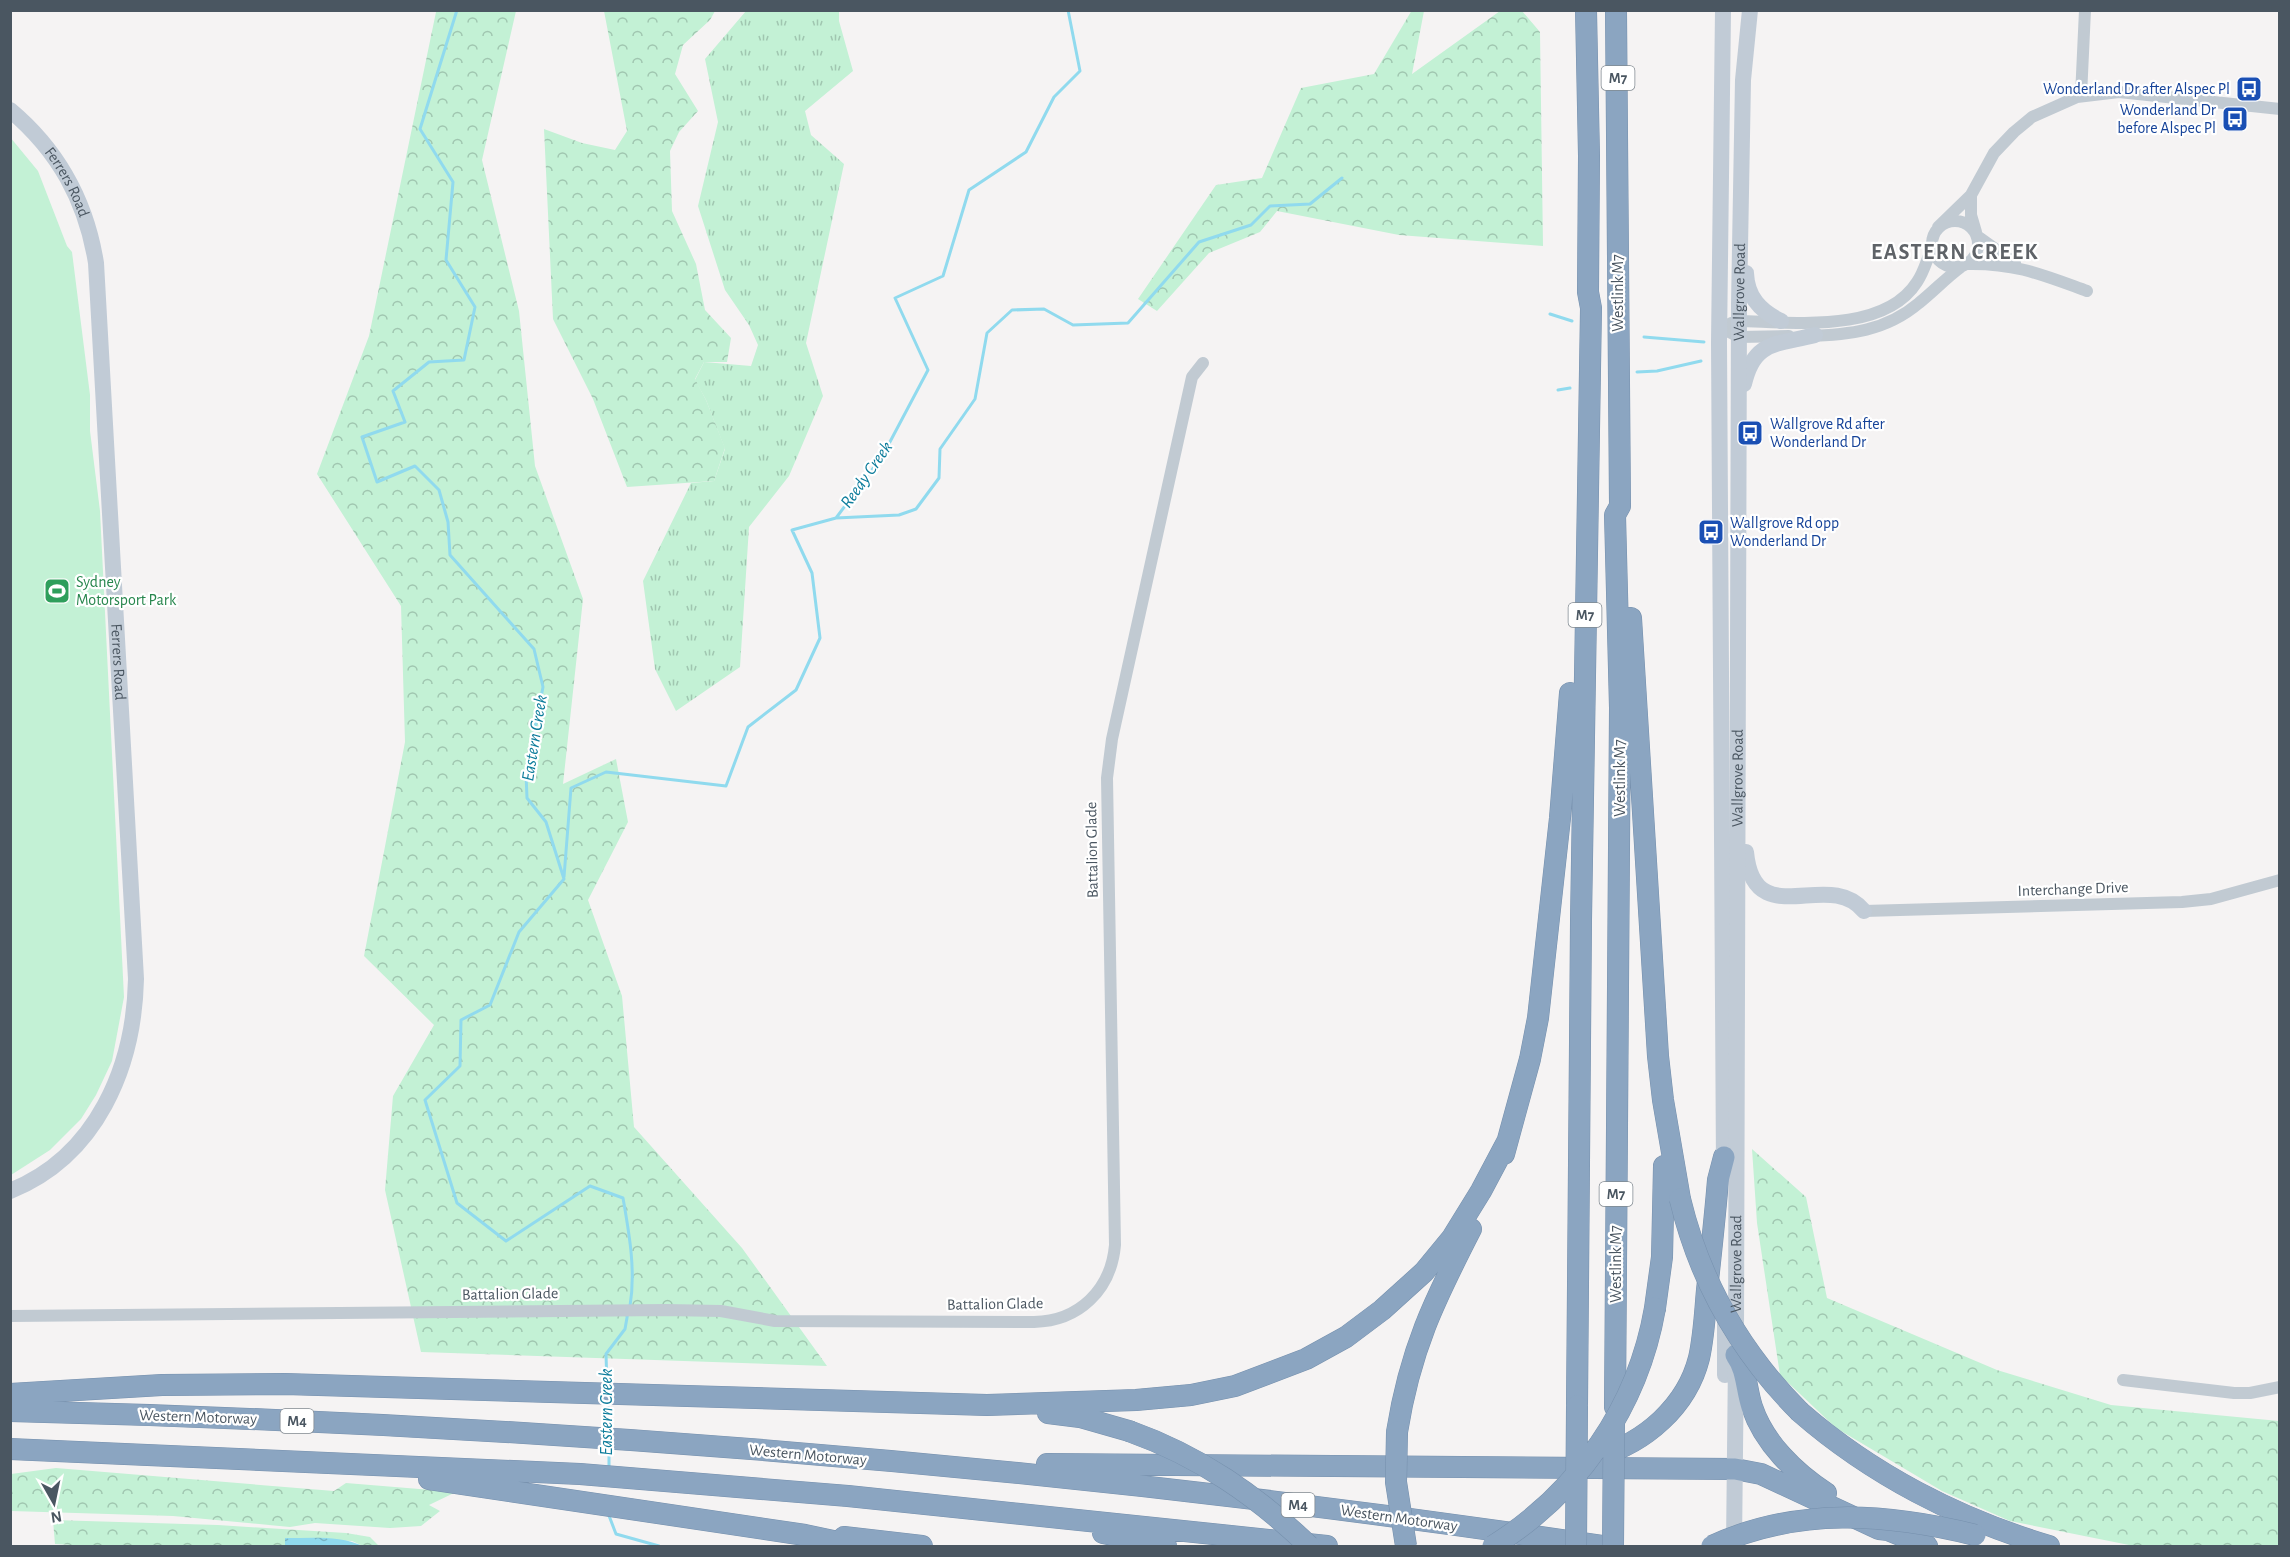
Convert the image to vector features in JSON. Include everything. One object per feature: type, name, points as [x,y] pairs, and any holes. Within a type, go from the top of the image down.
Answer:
[{"type":"highway","name":"Westlink M7","points":[[1576,1546],[1580,982],[1591,308],[1587,292],[1589,156],[1586,10]]},
{"type":"highway","name":"Westlink M7","points":[[1613,1546],[1620,708],[1615,515],[1620,506],[1616,10]]},
{"type":"highway","points":[[1406,1546],[1396,1482],[1397,1432],[1405,1386],[1423,1326],[1475,1222],[1503,1159],[1530,1059],[1543,977],[1568,728],[1582,309],[1587,292]]},
{"type":"highway","points":[[1493,1546],[1549,1504],[1598,1448],[1636,1378],[1645,1352],[1655,1308],[1664,1225],[1662,1100],[1625,515],[1620,506]]},
{"type":"highway","points":[[1662,1100],[1680,1199],[1690,1235],[1716,1300],[1754,1360],[1800,1412],[1854,1455],[1892,1479],[1985,1524],[2049,1546]]},
{"type":"highway","points":[[10,1394],[199,1384],[558,1391],[987,1405],[1136,1400],[1191,1395],[1235,1386],[1306,1359],[1362,1326],[1424,1272],[1464,1221],[1507,1142]]},
{"type":"highway","points":[[1564,1468],[1579,1460],[1616,1450],[1638,1439],[1671,1410],[1690,1382],[1701,1344],[1718,1180],[1724,1157]]},
{"type":"highway","points":[[1736,1355],[1744,1366],[1752,1410],[1780,1453],[1814,1485],[1884,1524],[1888,1530]]},
{"type":"highway","points":[[987,1405],[1080,1417],[1164,1444],[1226,1477],[1248,1492],[1309,1546]]},
{"type":"highway","name":"Western Motorway","points":[[10,1411],[390,1425],[644,1441],[1214,1494],[1602,1546]]},
{"type":"highway","name":"M4","points":[[10,1449],[580,1474],[1084,1519],[1327,1546]]},
{"type":"highway","points":[[992,1472],[1017,1463],[1729,1469],[1761,1474],[1879,1529],[1888,1530],[1927,1546]]},
{"type":"highway","points":[[376,1464],[388,1474],[546,1495],[805,1535],[857,1546]]},
{"type":"highway","points":[[1726,1541],[1787,1522],[1844,1516],[1899,1519],[2018,1546]]},
{"type":"highway","points":[[1084,1519],[1096,1532],[1166,1546]]},
{"type":"highway","points":[[805,1535],[922,1546]]},
{"type":"main road","name":"Wallgrove Road","points":[[1723,10],[1719,327],[1724,1157],[1729,1469]]},
{"type":"main road","name":"Wallgrove Road","points":[[1726,1541],[1736,1355],[1739,329],[1743,80],[1750,10]]},
{"type":"main road","name":"Ferrers Road","points":[[10,110],[36,134],[68,176],[86,218],[96,263],[136,979],[135,1007],[125,1063],[101,1113],[66,1155],[42,1174],[10,1191]]},
{"type":"main road","points":[[1741,201],[1749,293],[1764,311],[1781,321]]},
{"type":"main road","points":[[1739,405],[1747,369],[1759,351],[1776,343],[1815,336]]},
{"type":"main road","points":[[1721,727],[1738,728]]},
{"type":"main road","points":[[1738,767],[1748,872],[1756,885],[1777,896],[1845,897],[1864,911]]},
{"type":"street","points":[[2081,96],[2085,10]]},
{"type":"street","points":[[1739,329],[1781,321],[1848,320],[1865,317],[1903,298],[1917,282],[1932,248],[1934,233],[1959,210],[1971,195],[1994,153],[2014,132],[2040,113],[2081,96],[2120,92],[2280,109]]},
{"type":"street","points":[[1719,327],[1815,336],[1872,330],[1895,321],[1977,252],[1976,234],[1971,214],[1971,195]]},
{"type":"street","points":[[1938,227],[1951,220],[1965,222],[1976,234],[2021,267]]},
{"type":"street","points":[[1932,248],[1939,261],[1946,265],[2001,264],[2021,267],[2087,291]]},
{"type":"street","name":"Battalion Glade","points":[[10,1316],[666,1310],[721,1311],[775,1321],[1043,1321],[1061,1318],[1078,1310],[1093,1298],[1105,1282],[1112,1264],[1115,1245],[1107,778],[1112,739],[1183,414],[1192,377],[1203,363]]},
{"type":"street","name":"Interchange Drive","points":[[1864,911],[2182,902],[2211,899],[2280,880]]},
{"type":"street","points":[[2123,1380],[2250,1394],[2280,1387]]},
{"type":"green space","points":[[1412,10],[1424,11],[1412,74],[1500,11],[1522,11],[1540,32],[1543,246],[1399,235],[1277,211],[1260,232],[1209,253],[1157,311],[1138,299],[1216,185],[1262,178],[1301,88],[1374,74]]},
{"type":"green space","points":[[516,11],[482,160],[519,311],[535,466],[583,599],[563,784],[616,759],[628,822],[588,900],[622,996],[634,1127],[742,1248],[827,1366],[421,1352],[385,1190],[393,1096],[434,1025],[364,956],[405,742],[401,606],[317,474],[369,336],[436,12]]},
{"type":"green space","points":[[604,11],[715,11],[710,20],[683,45],[675,74],[698,111],[679,132],[670,151],[672,211],[696,264],[705,310],[731,338],[727,362],[704,362],[695,379],[725,448],[714,481],[627,487],[593,399],[553,319],[544,129],[582,143],[615,150],[627,131]]},
{"type":"green space","points":[[746,11],[839,11],[839,21],[853,71],[805,111],[811,135],[844,164],[806,343],[823,396],[789,476],[749,527],[740,667],[676,711],[655,669],[643,581],[691,483],[714,481],[725,449],[706,400],[695,380],[704,362],[751,366],[758,345],[749,325],[725,290],[698,206],[718,122],[705,59]]},
{"type":"green space","name":"Sydney Motorsport Park","points":[[10,137],[38,171],[67,246],[72,252],[90,395],[90,431],[100,511],[124,997],[112,1061],[96,1095],[81,1119],[50,1150],[11,1175]]},
{"type":"green space","points":[[1752,1149],[1806,1197],[1827,1298],[1997,1370],[2111,1405],[2279,1421],[2279,1546],[2134,1546],[2010,1521],[1942,1491],[1836,1428],[1780,1375],[1757,1223]]},
{"type":"green space","points":[[56,1468],[334,1491],[346,1483],[456,1492],[429,1505],[440,1511],[421,1526],[390,1528],[315,1523],[290,1527],[173,1516],[11,1511],[11,1474]]},
{"type":"green space","points":[[53,1520],[218,1525],[346,1533],[370,1537],[379,1546],[363,1546],[352,1541],[285,1538],[285,1546],[55,1544]]},
{"type":"water","points":[[285,1538],[335,1539],[363,1546],[285,1546]]},
{"type":"waterway","name":"Eastern Creek","points":[[457,10],[420,129],[453,182],[446,260],[475,307],[464,360],[429,362],[393,391],[405,422],[362,437],[377,482],[415,466],[439,490],[448,522],[450,555],[534,649],[543,687],[526,774],[527,798],[546,822],[564,879],[519,932],[490,1005],[461,1020],[460,1066],[425,1100],[457,1203],[506,1241],[590,1186],[623,1198],[632,1265],[630,1306]]},
{"type":"waterway","name":"Reedy Creek","points":[[564,877],[571,788],[606,772],[726,786],[748,727],[796,690],[820,638],[812,573],[792,530],[836,518],[883,455],[928,370],[895,298],[943,276],[969,190],[1026,152],[1054,97],[1080,71],[1068,10]]},
{"type":"waterway","points":[[836,518],[899,515],[916,509],[939,478],[940,449],[975,399],[987,333],[1012,310],[1044,309],[1073,325],[1128,323],[1199,242],[1251,225],[1270,206],[1310,204],[1342,178]]},
{"type":"waterway","points":[[1550,314],[1572,321]]},
{"type":"waterway","points":[[1644,337],[1704,342]]},
{"type":"waterway","points":[[1637,372],[1657,371],[1701,361]]},
{"type":"waterway","points":[[1558,390],[1570,388]]},
{"type":"waterway","name":"Eastern Creek","points":[[607,1386],[606,1354],[625,1329],[628,1312]]},
{"type":"waterway","name":"Eastern Creek","points":[[608,1402],[608,1431]]},
{"type":"waterway","name":"Eastern Creek","points":[[609,1447],[609,1467]]},
{"type":"waterway","name":"Eastern Creek","points":[[608,1513],[616,1534],[659,1546]]},
{"type":"place","name":"Wonderland Dr after Alspec Pl","points":[[2249,89]]},
{"type":"place","name":"Wonderland Dr before Alspec Pl","points":[[2235,119]]},
{"type":"place","name":"Wallgrove Rd after Wonderland Dr","points":[[1750,433]]},
{"type":"place","name":"Wallgrove Rd opp Wonderland Dr","points":[[1711,532]]},
{"type":"place","name":"Sydney Motorsport Park","points":[[57,591]]},
{"type":"district","name":"EASTERN CREEK","points":[[1955,252]]}]
